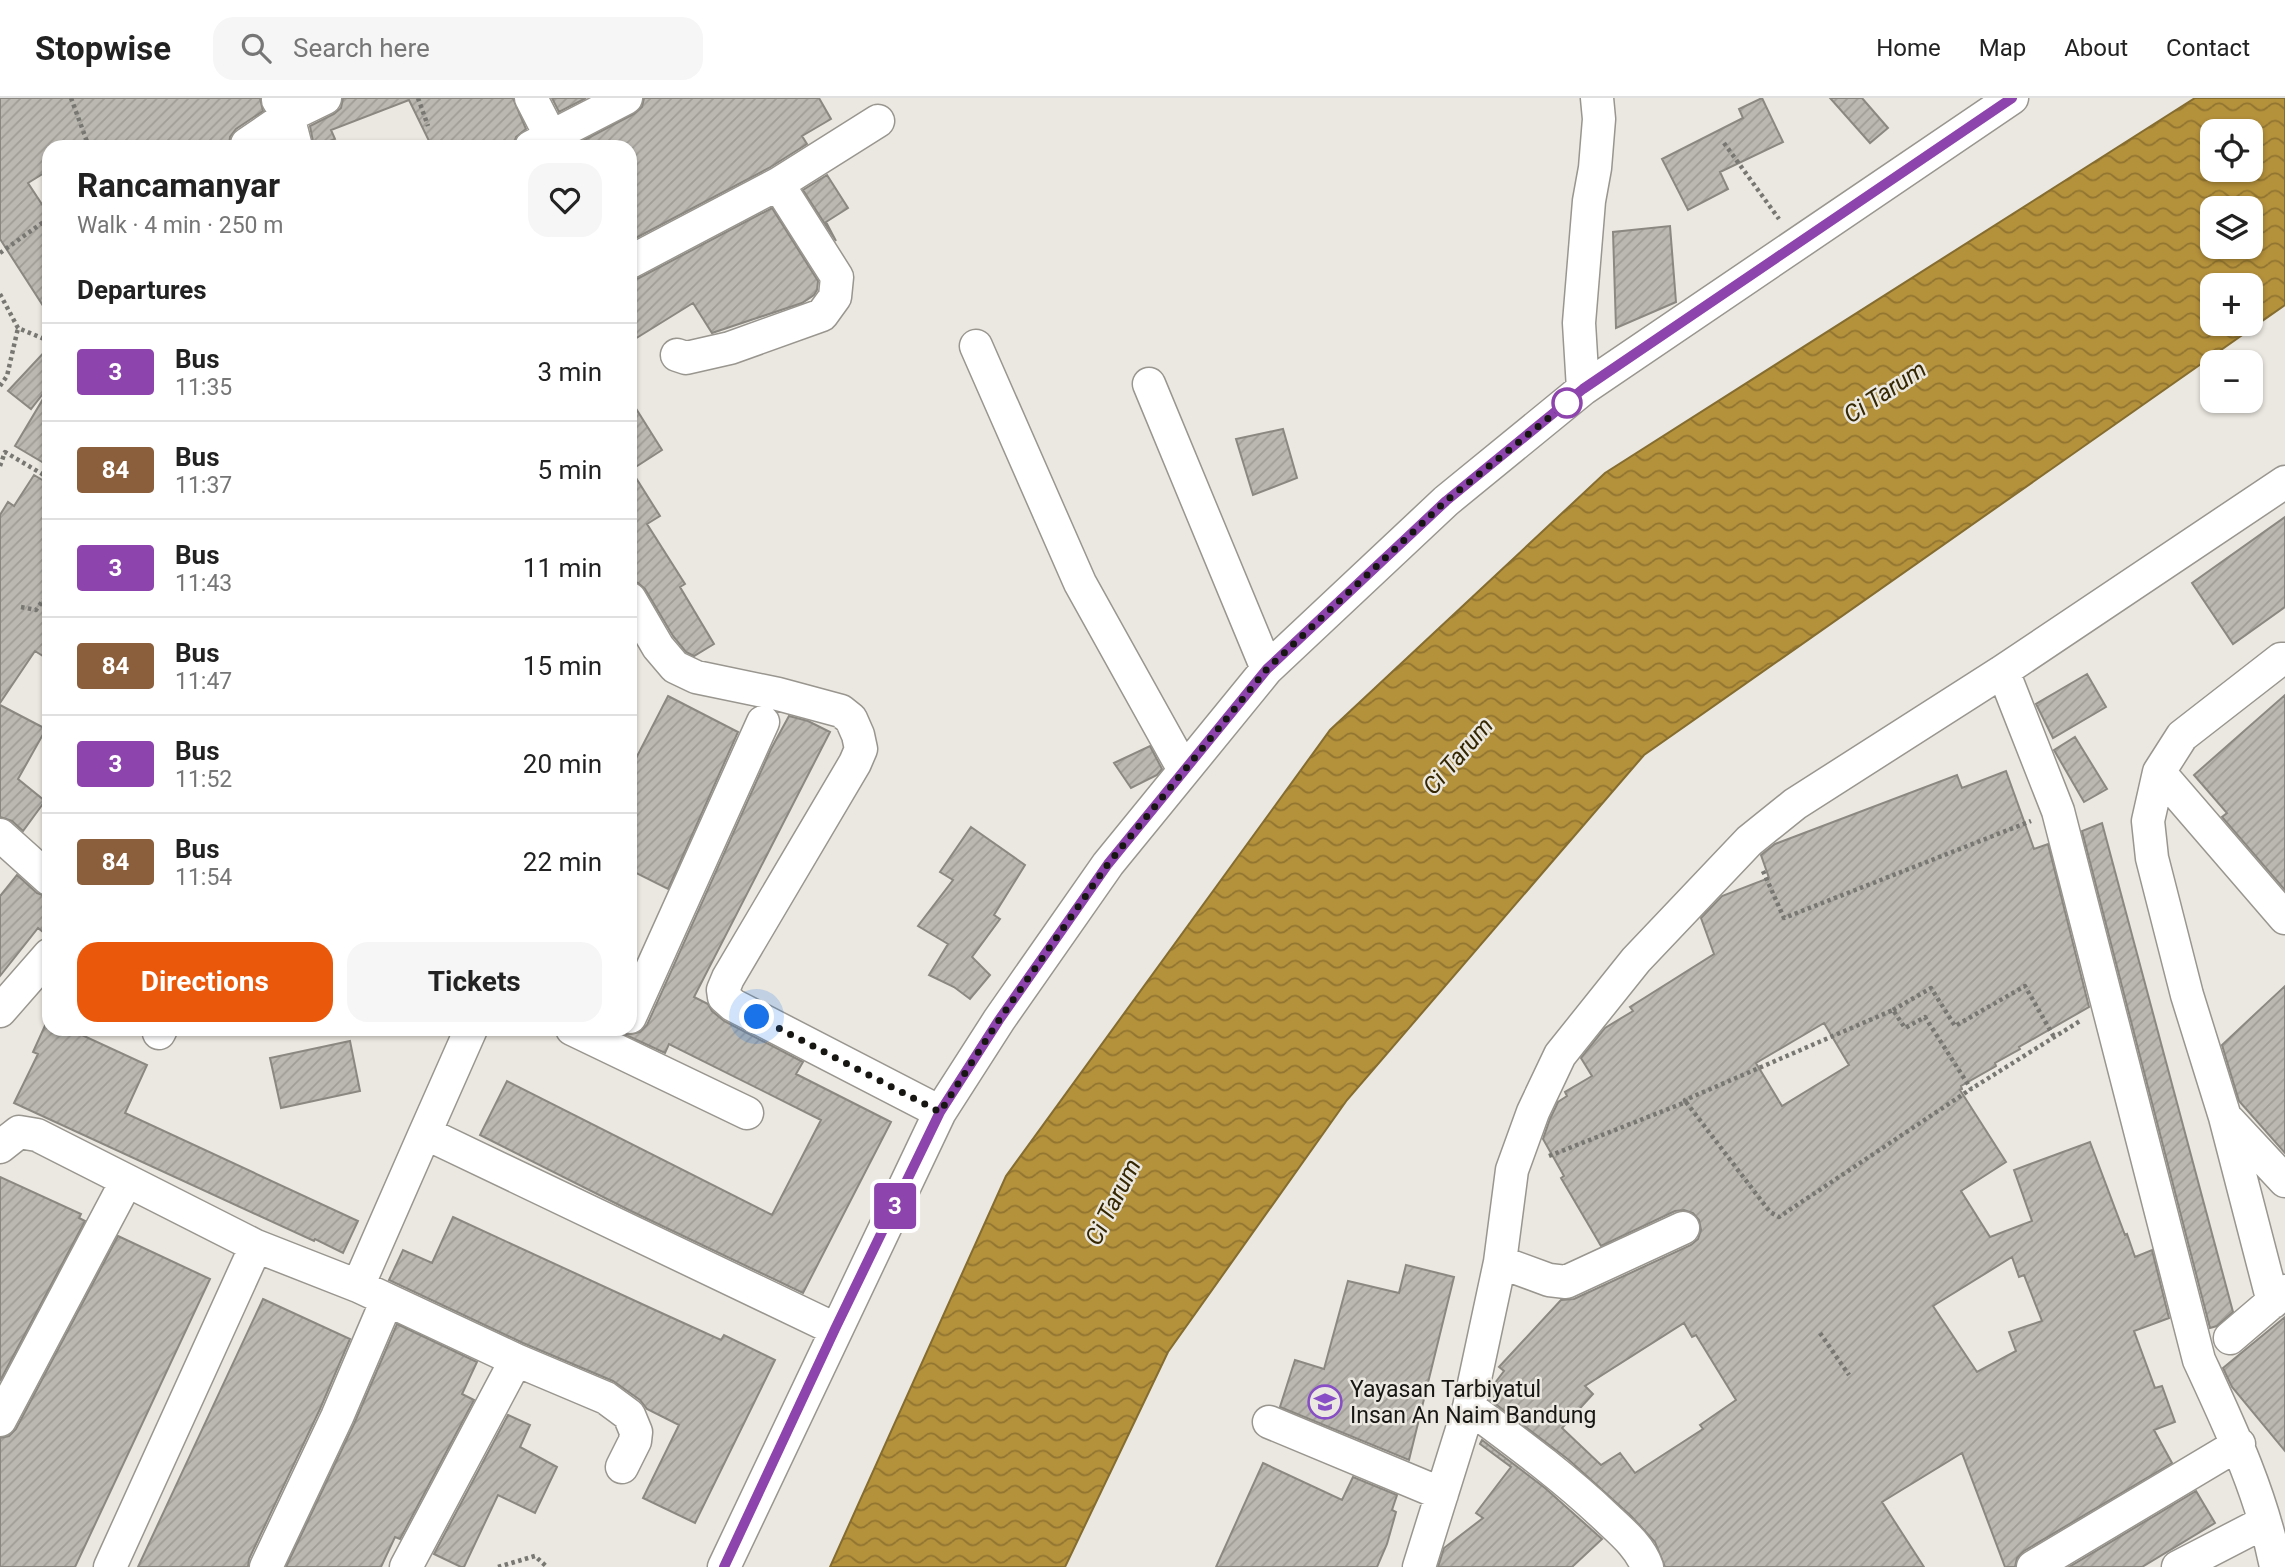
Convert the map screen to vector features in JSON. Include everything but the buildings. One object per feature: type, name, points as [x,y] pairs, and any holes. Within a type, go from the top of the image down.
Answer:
[{"type":"street","points":[[251,140],[283,107],[326,98]]},
{"type":"street","points":[[531,98],[541,140]]},
{"type":"street","points":[[545,140],[626,98]]},
{"type":"street","points":[[1583,389],[1579,323],[1599,120],[1597,98]]},
{"type":"street","points":[[724,1567],[940,1112],[999,1020],[1108,864],[1267,669],[1446,501],[1583,389],[2012,98]]},
{"type":"street","points":[[283,107],[294,140]]},
{"type":"street","points":[[637,258],[778,184],[878,121]]},
{"type":"street","points":[[677,355],[686,358],[730,348],[822,315],[835,297],[837,277],[778,184]]},
{"type":"street","points":[[976,346],[1080,583],[1184,770]]},
{"type":"street","points":[[1149,384],[1267,669]]},
{"type":"street","points":[[1419,1567],[1469,1407],[1500,1262],[1512,1170],[1533,1112],[1560,1055],[1636,960],[1749,841],[1795,804],[2003,671],[2285,482]]},
{"type":"street","points":[[637,611],[658,647],[675,667],[696,677],[778,694],[841,711],[851,719],[861,749],[728,978],[723,990],[724,997],[733,1005],[940,1112]]},
{"type":"street","points":[[2230,1338],[2279,1296],[2187,995],[2152,858],[2148,821],[2159,772],[2182,736],[2281,659],[2285,659]]},
{"type":"street","points":[[2003,671],[2058,811],[2199,1360],[2239,1444],[2265,1522],[2276,1567]]},
{"type":"street","points":[[637,1001],[763,722]]},
{"type":"street","points":[[2159,772],[2285,918]]},
{"type":"street","points":[[0,835],[42,873]]},
{"type":"street","points":[[0,1011],[42,963]]},
{"type":"street","points":[[358,1286],[468,1036]]},
{"type":"street","points":[[620,1039],[747,1113]]},
{"type":"street","points":[[2225,1118],[2285,1181]]},
{"type":"street","points":[[0,1147],[19,1132],[37,1135],[256,1246],[358,1286],[516,1360],[606,1398],[629,1415],[636,1432],[635,1441],[622,1467]]},
{"type":"street","points":[[425,1133],[835,1329]]},
{"type":"street","points":[[0,1420],[126,1182]]},
{"type":"street","points":[[1500,1262],[1549,1280],[1566,1282],[1683,1228]]},
{"type":"street","points":[[110,1567],[256,1246]]},
{"type":"street","points":[[266,1567],[337,1417],[387,1300]]},
{"type":"street","points":[[406,1567],[516,1360]]},
{"type":"street","points":[[1469,1407],[1584,1496],[1630,1540],[1647,1567]]},
{"type":"street","points":[[1269,1422],[1442,1494]]},
{"type":"street","points":[[2033,1567],[2239,1444]]},
{"type":"street","points":[[2178,1567],[2265,1522]]},
{"type":"path","points":[[71,98],[86,140]]},
{"type":"path","points":[[418,98],[428,127]]},
{"type":"path","points":[[1724,143],[1798,245]]},
{"type":"path","points":[[0,253],[42,223]]},
{"type":"path","points":[[0,294],[18,328],[42,338]]},
{"type":"path","points":[[0,386],[7,376],[18,328]]},
{"type":"path","points":[[0,466],[5,452],[42,474]]},
{"type":"path","points":[[21,607],[36,610],[42,602]]},
{"type":"path","points":[[1749,841],[1784,918],[2058,811]]},
{"type":"path","points":[[1512,1170],[1686,1102],[1685,1100],[1894,1010],[1931,988],[1955,1027],[2025,986],[2054,1037]]},
{"type":"path","points":[[1686,1102],[1770,1212],[1779,1217],[1971,1089],[2106,1006]]},
{"type":"path","points":[[1894,1010],[1905,1028],[1925,1017],[1971,1089]]},
{"type":"path","points":[[1821,1333],[1849,1375]]},
{"type":"path","points":[[498,1567],[535,1556],[547,1567]]},
{"type":"water","name":"Ci Tarum","points":[[2195,98],[2285,98],[2285,305],[2263,320],[2263,273],[2200,273],[2200,336],[2241,336],[2221,350],[2200,350],[2200,365],[1644,755],[1347,1100],[1168,1352],[1065,1567],[830,1567],[1006,1176],[1330,730],[1605,473]]},
{"type":"bus line","name":"3","points":[[724,1567],[940,1112],[999,1020],[1108,864],[1267,669],[1446,501],[1583,389],[2012,98]]},
{"type":"place","name":"Yayasan Tarbiyatul Insan An Naim Bandung","points":[[1325,1402]]},
{"type":"route","points":[[757,1017],[940,1112],[999,1020],[1108,864],[1267,669],[1446,501],[1567,403]]}]
